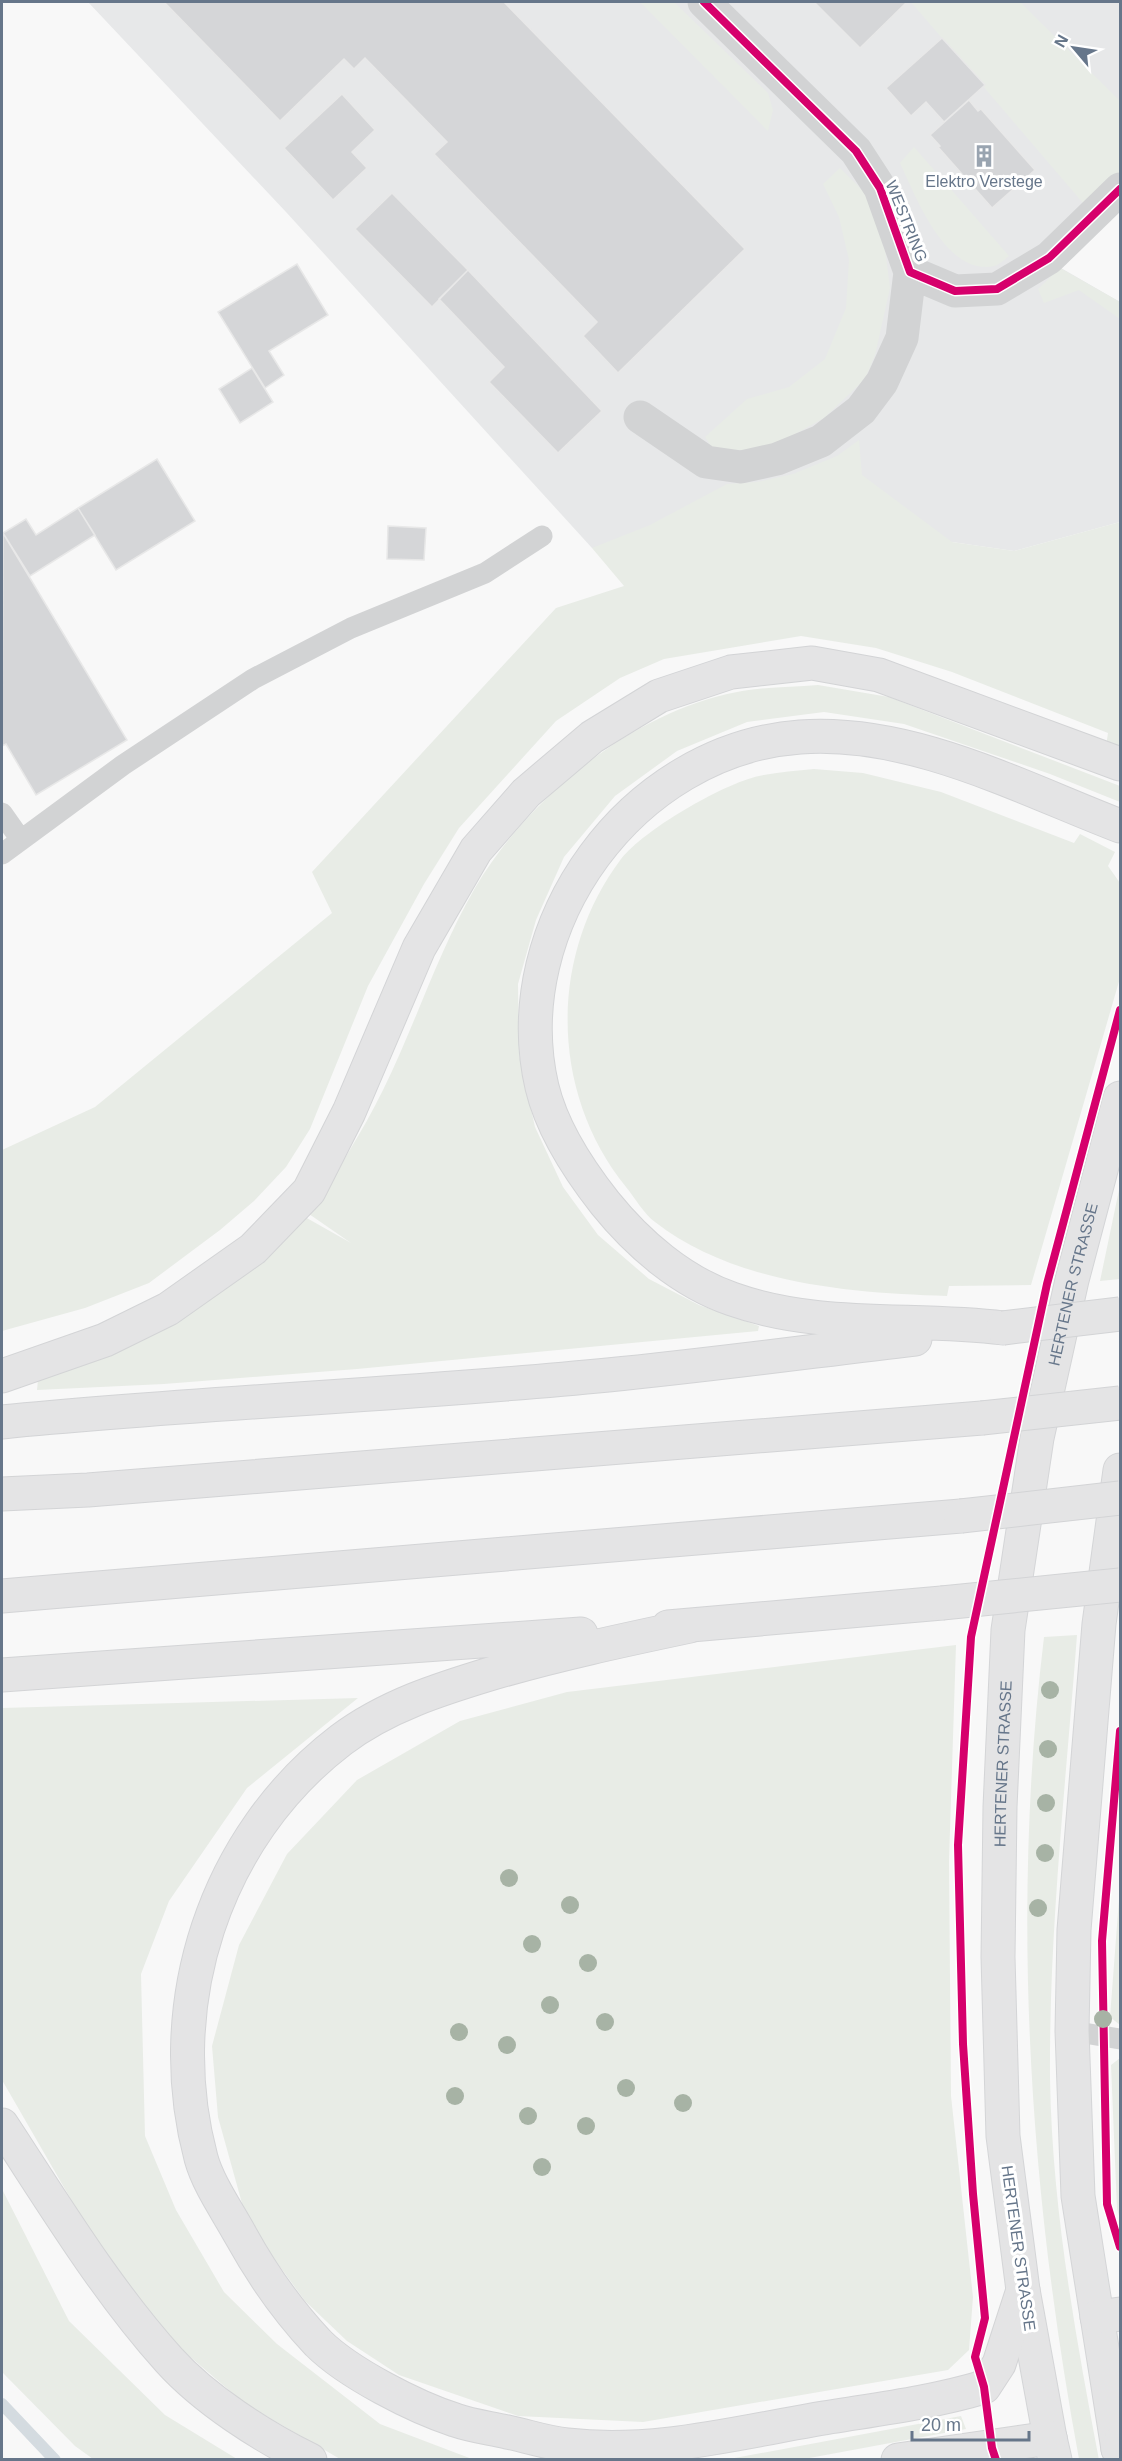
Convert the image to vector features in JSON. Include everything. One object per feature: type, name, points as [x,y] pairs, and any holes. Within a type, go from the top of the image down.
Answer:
[{"type":"main road","points":[[2,1376],[105,1340],[168,1309],[253,1249],[309,1191],[349,1112],[419,948],[476,850],[526,792],[592,736],[659,696],[731,672],[812,663],[879,675],[1120,764]]},
{"type":"main road","points":[[1003,1328],[958,1322],[845,1321],[783,1312],[732,1299],[687,1277],[642,1244],[591,1184],[551,1117],[542,1086],[536,1022],[538,990],[546,954],[557,917],[577,881],[625,819],[653,793],[685,773],[717,755],[758,744],[797,737],[867,738],[944,758],[1120,826]]},
{"type":"main road","name":"HERTENER STRASSE","points":[[1052,2449],[1023,2290],[1003,2136],[999,1957],[1000,1807],[1008,1630],[1037,1438],[1072,1280],[1120,1098]]},
{"type":"main road","points":[[2,1422],[106,1411],[376,1394],[608,1375],[1120,1314]]},
{"type":"main road","points":[[2,1494],[100,1489],[982,1418],[1120,1403]]},
{"type":"main road","points":[[1120,1470],[1098,1624],[1074,1930],[1072,2031],[1078,2196],[1109,2316],[1120,2449]]},
{"type":"main road","points":[[2,1596],[961,1516],[1120,1498]]},
{"type":"main road","points":[[2,1675],[690,1626],[1120,1585]]},
{"type":"main road","points":[[690,1626],[555,1655],[428,1692],[342,1739],[291,1785],[260,1822],[237,1860],[218,1900],[200,1947],[188,2025],[186,2065],[201,2163],[261,2272],[321,2346],[401,2398],[457,2421],[567,2445],[627,2447],[689,2442],[936,2401],[984,2387],[999,2364],[1023,2290]]},
{"type":"main road","points":[[2,2125],[120,2298],[170,2361],[248,2426],[310,2460]]},
{"type":"main road","points":[[898,2460],[1052,2449]]},
{"type":"street","name":"WESTRING","points":[[640,417],[706,462],[741,467],[777,459],[821,441],[861,410],[882,382],[902,338],[910,272],[880,188],[856,151],[704,2]]},
{"type":"street","name":"WESTRING","points":[[910,272],[955,291],[998,290],[1049,258],[1120,189]]},
{"type":"lane","points":[[2,854],[123,765],[253,679],[351,628],[485,573],[542,536]]},
{"type":"lane","points":[[2,813],[21,840]]},
{"type":"lane","points":[[1072,2031],[1120,2039]]},
{"type":"shaded area","points":[[88,2],[1120,2],[1120,210],[1061,268],[1120,302],[1120,522],[1014,551],[952,542],[592,548],[286,212]]},
{"type":"shaded area","points":[[640,2],[674,2],[768,93],[773,110],[768,131]]},
{"type":"shaded area","points":[[911,2],[1020,2],[1120,101],[1120,174],[1083,203]]},
{"type":"shaded area","points":[[914,147],[1009,256],[994,266],[977,266],[961,259],[947,247],[924,213],[900,163]]},
{"type":"shaded area","points":[[840,168],[864,192],[884,241],[890,288],[875,355],[865,379],[824,418],[788,438],[752,450],[715,452],[705,437],[747,399],[789,387],[825,359],[846,308],[849,260],[839,217],[823,184]]},
{"type":"shaded area","points":[[1060,268],[1120,302],[1120,319],[1079,290],[1044,303],[1038,289]]},
{"type":"shaded area","points":[[859,440],[862,475],[952,542],[1014,551],[1120,522],[1120,750],[1106,746],[1108,733],[952,672],[876,648],[801,636],[664,659],[620,678],[556,721],[459,828],[424,884],[368,986],[310,1129],[286,1167],[254,1201],[220,1230],[149,1283],[85,1308],[2,1331],[2,1150],[95,1107],[332,913],[312,872],[556,608],[624,586],[592,548],[650,525],[727,484],[757,482],[793,474],[837,456]]},
{"type":"shaded area","points":[[818,685],[889,697],[1120,786],[1120,802],[1050,774],[904,724],[824,712],[747,722],[677,751],[615,796],[564,857],[536,920],[518,984],[519,1055],[535,1127],[563,1187],[598,1235],[649,1279],[699,1305],[759,1326],[758,1331],[357,1369],[164,1384],[37,1390],[38,1380],[115,1352],[183,1317],[214,1297],[275,1247],[305,1217],[351,1243],[309,1214],[375,1106],[395,1065],[438,962],[475,888],[497,855],[524,822],[587,764],[622,739],[659,718],[698,702],[737,692]]},
{"type":"shaded area","points":[[814,769],[863,773],[941,792],[1074,843],[1080,834],[1115,852],[1108,866],[1120,883],[1120,978],[1031,1285],[949,1286],[947,1296],[872,1292],[795,1281],[757,1272],[721,1259],[687,1243],[647,1215],[601,1150],[583,1110],[572,1067],[568,1024],[570,981],[580,938],[597,897],[621,859],[632,847],[665,822],[725,788],[759,776]]},
{"type":"shaded area","points":[[1120,1185],[1120,1279],[1100,1281],[1119,1190]]},
{"type":"shaded area","points":[[1077,1635],[1055,1912],[1050,2078],[1055,2174],[1066,2270],[1099,2460],[1079,2459],[1062,2357],[1037,2152],[1030,2049],[1027,1946],[1034,1740],[1044,1637]]},
{"type":"shaded area","points":[[956,1645],[949,1861],[951,2096],[973,2297],[969,2350],[948,2370],[643,2422],[518,2416],[399,2375],[347,2341],[305,2301],[270,2253],[243,2207],[218,2117],[212,2046],[239,1945],[287,1854],[357,1780],[460,1721],[567,1692]]},
{"type":"shaded area","points":[[358,1698],[247,1788],[169,1901],[141,1974],[145,2136],[176,2210],[224,2292],[277,2344],[380,2424],[472,2459],[340,2459],[244,2403],[174,2343],[122,2280],[73,2203],[2,2080],[2,1708]]},
{"type":"shaded area","points":[[1120,1886],[1120,2025],[1110,2017]]},
{"type":"shaded area","points":[[1120,2058],[1120,2219],[1117,2209],[1111,2065]]},
{"type":"shaded area","points":[[2,2189],[69,2321],[165,2415],[237,2459],[93,2459],[75,2446],[2,2372]]},
{"type":"shaded area","points":[[961,2416],[966,2429],[804,2459],[729,2459]]},
{"type":"building","points":[[164,2],[504,2],[745,249],[618,373],[583,336],[597,322],[434,154],[447,142],[365,58],[354,69],[344,59],[280,121]]},
{"type":"building","points":[[814,2],[907,2],[860,48]]},
{"type":"building","points":[[942,38],[985,85],[944,122],[926,102],[911,116],[886,88]]},
{"type":"building","points":[[342,94],[375,130],[352,152],[367,168],[333,200],[284,148]]},
{"type":"building","name":"Elektro Verstege","points":[[969,100],[978,111],[981,109],[1035,170],[992,208],[930,135]]},
{"type":"building","points":[[392,193],[468,270],[432,307],[355,229]]},
{"type":"building","points":[[297,264],[328,315],[269,351],[284,375],[265,388],[218,312]]},
{"type":"building","points":[[468,270],[602,411],[558,453],[489,382],[504,367],[439,299]]},
{"type":"building","points":[[252,368],[273,402],[240,423],[219,389]]},
{"type":"building","points":[[157,459],[195,521],[116,570],[78,508]]},
{"type":"building","points":[[78,508],[95,535],[30,576],[3,533],[26,519],[36,535]]},
{"type":"building","points":[[388,526],[426,528],[424,560],[387,559]]},
{"type":"building","points":[[3,533],[127,740],[36,795],[6,744],[2,746]]},
{"type":"waterway","points":[[2,2404],[55,2460]]},
{"type":"cycle path","points":[[704,2],[856,151],[880,188],[910,272],[955,291],[997,289],[1049,258],[1120,189]]},
{"type":"cycle path","points":[[996,2460],[992,2448],[984,2387],[975,2357],[985,2318],[973,2194],[963,2044],[958,1845],[971,1637],[1047,1284],[1120,1010]]},
{"type":"cycle path","points":[[1120,1731],[1102,1941],[1107,2204],[1120,2247]]},
{"type":"place","name":"Elektro Verstege","points":[[984,156]]}]
